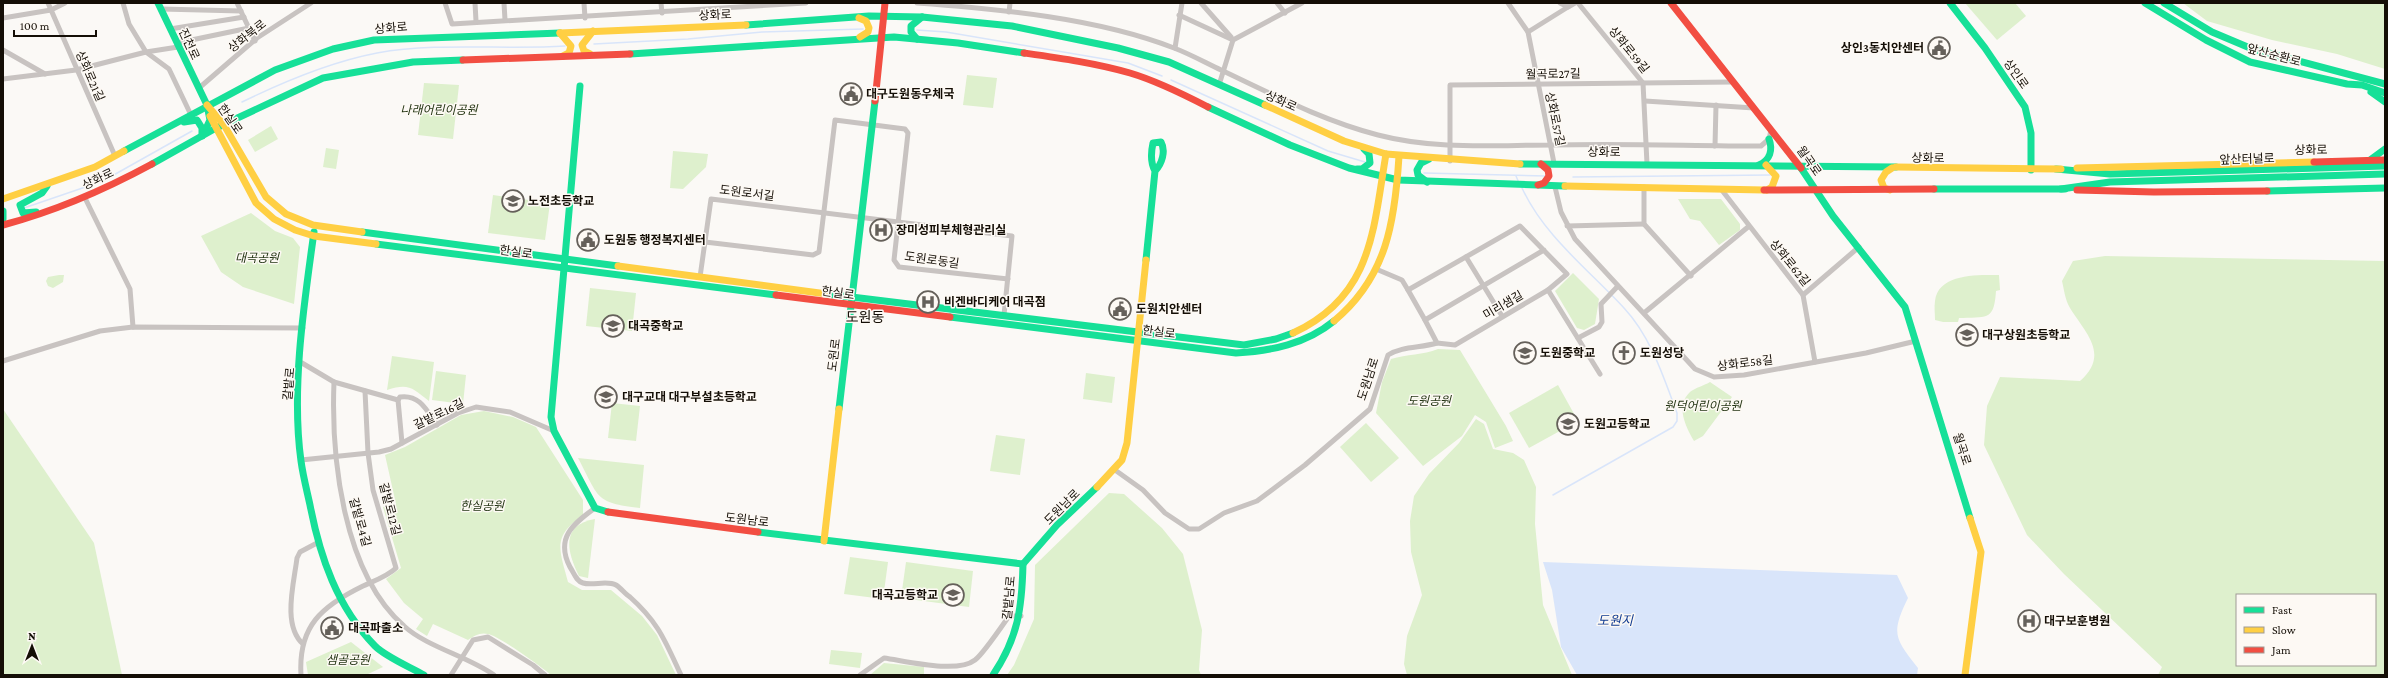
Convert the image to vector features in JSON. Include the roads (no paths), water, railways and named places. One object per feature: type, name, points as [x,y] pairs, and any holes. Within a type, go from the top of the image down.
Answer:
[{"type":"main road","name":"도원로","points":[[824,541],[862,218],[885,3]]},
{"type":"main road","name":"월곡로","points":[[1671,3],[1801,167],[1833,216],[1905,307],[1981,552],[1980,574],[1965,675]]},
{"type":"main road","name":"상인로","points":[[1950,3],[1985,48],[2025,107],[2031,133],[2032,170]]},
{"type":"main road","name":"앞산순환로","points":[[2145,3],[2206,40],[2250,62],[2347,84],[2362,85],[2385,93]]},
{"type":"main road","name":"앞산순환로","points":[[2164,3],[2219,37],[2240,45],[2266,54],[2368,77],[2385,84]]},
{"type":"main road","name":"진천로","points":[[159,6],[207,105]]},
{"type":"main road","name":"상화로","points":[[3,199],[48,186],[95,167],[174,125],[207,105],[275,70],[333,49],[374,40],[713,27],[883,16],[922,17],[1012,26],[1118,48],[1169,62],[1362,148],[1386,154],[1429,159],[1541,164],[1762,165],[1801,167],[2032,170],[2196,163],[2385,160]]},
{"type":"main road","points":[[856,17],[866,21],[870,28],[865,35],[858,38]]},
{"type":"main road","points":[[918,39],[911,32],[911,26],[922,17]]},
{"type":"main road","points":[[591,55],[584,52],[582,45],[593,31]]},
{"type":"main road","points":[[560,33],[571,46],[569,53],[562,56]]},
{"type":"main road","name":"상화로","points":[[3,225],[63,207],[85,198],[137,172],[216,128],[288,93],[323,78],[361,70],[413,62],[629,54],[858,38],[918,39],[958,43],[1083,62],[1130,73],[1167,87],[1290,145],[1352,169],[1398,180],[1428,183],[1555,187],[1644,187],[1767,190],[2061,189],[2126,192],[2263,192],[2385,188]]},
{"type":"main road","points":[[2347,84],[2370,91],[2385,102]]},
{"type":"main road","points":[[580,86],[551,417],[554,430],[595,508]]},
{"type":"main road","name":"한실로","points":[[207,105],[210,116],[256,203],[274,219],[295,230],[314,236],[563,270],[703,285],[851,306],[1236,353],[1260,353],[1279,350],[1313,336],[1327,327],[1368,285],[1385,249],[1398,180],[1399,156]]},
{"type":"main road","name":"한실로","points":[[207,105],[224,125],[244,162],[266,197],[286,214],[316,226],[852,297],[1244,344],[1279,339],[1314,324],[1342,298],[1361,270],[1368,254],[1375,225],[1386,154]]},
{"type":"main road","points":[[202,136],[209,128],[210,116]]},
{"type":"main road","points":[[174,125],[197,120],[202,128],[202,136]]},
{"type":"main road","points":[[1767,190],[1772,187],[1776,176],[1762,165],[1770,155],[1772,146],[1769,139]]},
{"type":"main road","points":[[1352,169],[1362,169],[1370,163],[1369,154],[1362,148]]},
{"type":"main road","points":[[2370,160],[2385,149]]},
{"type":"main road","points":[[1428,183],[1417,173],[1421,163],[1429,159]]},
{"type":"main road","points":[[1536,186],[1544,183],[1549,176],[1546,168],[1541,164]]},
{"type":"main road","name":"앞산터널로","points":[[2056,169],[2110,174],[2385,166]]},
{"type":"main road","points":[[1891,190],[1884,188],[1881,180],[1886,172],[1892,168]]},
{"type":"main road","name":"도원남로","points":[[595,508],[614,514],[824,541],[1023,564],[1057,525],[1115,470],[1122,460],[1127,444],[1155,171]]},
{"type":"main road","name":"앞산터널로","points":[[2061,189],[2110,182],[2385,174]]},
{"type":"main road","points":[[48,186],[42,193],[22,202],[20,205],[20,210],[27,214],[63,207]]},
{"type":"main road","points":[[3,211],[3,219]]},
{"type":"main road","name":"갈밭로","points":[[316,226],[303,328],[302,363],[298,402],[301,460],[317,543],[339,598],[376,647],[424,675]]},
{"type":"main road","name":"갈밭남로","points":[[993,675],[1005,659],[1016,636],[1021,616],[1023,564]]},
{"type":"street","name":"상화로21길","points":[[48,3],[76,70],[115,156]]},
{"type":"street","points":[[3,18],[51,10],[65,3]]},
{"type":"street","points":[[123,3],[129,24],[146,52],[169,69],[191,115]]},
{"type":"street","points":[[237,3],[254,40]]},
{"type":"street","name":"상화북로","points":[[199,88],[254,40],[311,3]]},
{"type":"street","points":[[445,3],[452,24],[476,21],[585,18],[806,3]]},
{"type":"street","points":[[475,3],[476,21]]},
{"type":"street","points":[[504,3],[505,20]]},
{"type":"street","points":[[584,3],[585,18]]},
{"type":"street","points":[[661,3],[662,12]]},
{"type":"street","points":[[917,3],[979,5],[1009,12],[1117,30],[1175,48],[1328,119],[1380,136],[1451,146],[1508,147],[1551,144],[1761,146],[1769,139],[1771,130]]},
{"type":"street","points":[[1009,12],[1010,3]]},
{"type":"street","points":[[1175,48],[1182,3]]},
{"type":"street","points":[[1201,3],[1233,40]]},
{"type":"street","points":[[1277,3],[1285,13]]},
{"type":"street","points":[[1219,85],[1233,40],[1302,3]]},
{"type":"street","name":"상화로57길","points":[[1508,3],[1528,32],[1554,163]]},
{"type":"street","points":[[1560,3],[1568,7]]},
{"type":"street","points":[[1528,32],[1575,3]]},
{"type":"street","name":"상화로59길","points":[[1578,3],[1643,83],[1647,164]]},
{"type":"street","name":"진천로","points":[[159,6],[241,11]]},
{"type":"street","points":[[1179,15],[1233,40]]},
{"type":"street","points":[[170,29],[244,16]]},
{"type":"street","points":[[3,79],[76,70],[249,28]]},
{"type":"street","points":[[3,50],[45,74]]},
{"type":"street","name":"월곡로27길","points":[[1450,161],[1450,85],[1733,82]]},
{"type":"street","points":[[1645,101],[1754,108]]},
{"type":"street","points":[[1715,146],[1716,105]]},
{"type":"street","points":[[705,242],[813,255],[819,252],[835,120],[905,129],[908,133],[898,222]]},
{"type":"street","name":"상화로58길","points":[[1555,187],[1561,212],[1575,239],[1695,370],[1708,376],[1744,375],[1916,341]]},
{"type":"street","points":[[1644,187],[1644,224],[1691,276]]},
{"type":"street","name":"상화로62길","points":[[1721,189],[1748,226],[1803,295],[1815,362]]},
{"type":"street","points":[[85,198],[130,289],[133,327]]},
{"type":"street","name":"도원로서길","points":[[700,276],[711,199],[862,218]]},
{"type":"street","points":[[862,218],[1012,236],[1004,316]]},
{"type":"street","name":"도원로동길","points":[[898,222],[894,260],[899,267],[1008,280]]},
{"type":"street","points":[[1567,226],[1644,224]]},
{"type":"street","name":"미리샘길","points":[[1408,290],[1520,226],[1567,274],[1548,290],[1455,345],[1437,343]]},
{"type":"street","points":[[1644,313],[1691,276],[1748,226]]},
{"type":"street","points":[[1803,295],[1859,247]]},
{"type":"street","points":[[1425,320],[1544,250]]},
{"type":"street","points":[[1466,257],[1502,316]]},
{"type":"street","points":[[1376,269],[1402,280],[1437,343]]},
{"type":"street","points":[[1578,338],[1599,327],[1602,322],[1601,311],[1603,301],[1618,286]]},
{"type":"street","points":[[1548,290],[1600,374]]},
{"type":"street","points":[[3,361],[100,331],[133,327],[303,328]]},
{"type":"street","name":"도원남로","points":[[1115,470],[1143,490],[1165,513],[1189,529],[1199,529],[1224,513],[1257,501],[1305,465],[1370,409],[1388,355],[1406,348],[1421,348],[1437,343]]},
{"type":"street","points":[[302,363],[334,382],[398,400],[404,396],[415,398],[437,425]]},
{"type":"street","name":"갈밭로4길","points":[[334,382],[333,412],[336,456],[347,516],[360,558],[377,596],[404,627],[462,656],[494,675]]},
{"type":"street","name":"갈밭로12길","points":[[302,644],[315,620],[339,598],[392,571],[396,565],[375,497],[368,453],[365,391]]},
{"type":"street","name":"갈밭로16길","points":[[398,400],[402,443]]},
{"type":"street","name":"갈밭로16길","points":[[301,460],[379,452],[402,443],[458,413],[476,407],[510,412],[554,430]]},
{"type":"street","points":[[595,508],[575,523],[565,538],[564,549],[568,562],[578,581],[584,583],[615,585],[644,610],[660,629],[681,675]]},
{"type":"street","points":[[301,675],[302,644],[296,637],[292,625],[297,558],[300,552],[317,543]]},
{"type":"street","points":[[860,675],[884,658],[950,666],[963,665],[975,660],[1009,616],[1021,616]]},
{"type":"street","points":[[451,675],[473,640],[488,637],[533,665],[545,675]]},
{"type":"water","name":"도원지","points":[[1543,562],[1897,575],[1908,598],[1899,619],[1897,628],[1898,635],[1904,649],[1918,668],[1917,675],[1577,675],[1561,647],[1552,590]]},
{"type":"waterway","points":[[594,44],[688,39],[762,32],[863,29]]},
{"type":"waterway","points":[[917,30],[946,32],[1128,63],[1162,76]]},
{"type":"waterway","points":[[242,102],[308,73],[377,53],[447,47],[565,46]]},
{"type":"waterway","points":[[1171,80],[1328,151],[1365,162]]},
{"type":"waterway","points":[[24,208],[103,181],[192,131]]},
{"type":"waterway","points":[[1424,173],[1546,176]]},
{"type":"waterway","points":[[1573,177],[1770,175]]},
{"type":"waterway","points":[[1516,176],[1519,183]]},
{"type":"waterway","points":[[1522,188],[1542,222],[1568,252],[1624,308],[1642,331],[1661,371],[1677,413],[1677,421],[1673,427],[1553,495]]},
{"type":"place","name":"상인3동치안센터","points":[[1939,48]]},
{"type":"place","name":"대구도원동우체국","points":[[851,94]]},
{"type":"place","name":"노전초등학교","points":[[513,201]]},
{"type":"place","name":"장미성피부체형관리실","points":[[881,230]]},
{"type":"place","name":"도원동 행정복지센터","points":[[588,240]]},
{"type":"place","name":"비겐바디케어 대곡점","points":[[928,302]]},
{"type":"place","name":"도원치안센터","points":[[1120,309]]},
{"type":"place","name":"대곡중학교","points":[[613,326]]},
{"type":"place","name":"대구상원초등학교","points":[[1967,335]]},
{"type":"place","name":"도원중학교","points":[[1525,353]]},
{"type":"place","name":"도원성당","points":[[1624,353]]},
{"type":"place","name":"대구교대 대구부설초등학교","points":[[606,397]]},
{"type":"place","name":"도원고등학교","points":[[1568,424]]},
{"type":"place","name":"대곡고등학교","points":[[953,595]]},
{"type":"place","name":"대구보훈병원","points":[[2029,621]]},
{"type":"place","name":"대곡파출소","points":[[332,628]]},
{"type":"district","name":"도원동","points":[[865,317]]},
{"type":"park label","name":"나래어린이공원","points":[[439,110]]},
{"type":"park label","name":"대곡공원","points":[[257,258]]},
{"type":"park label","name":"도원공원","points":[[1429,401]]},
{"type":"park label","name":"원덕어린이공원","points":[[1703,406]]},
{"type":"park label","name":"한실공원","points":[[482,506]]},
{"type":"park label","name":"샘골공원","points":[[348,660]]}]
